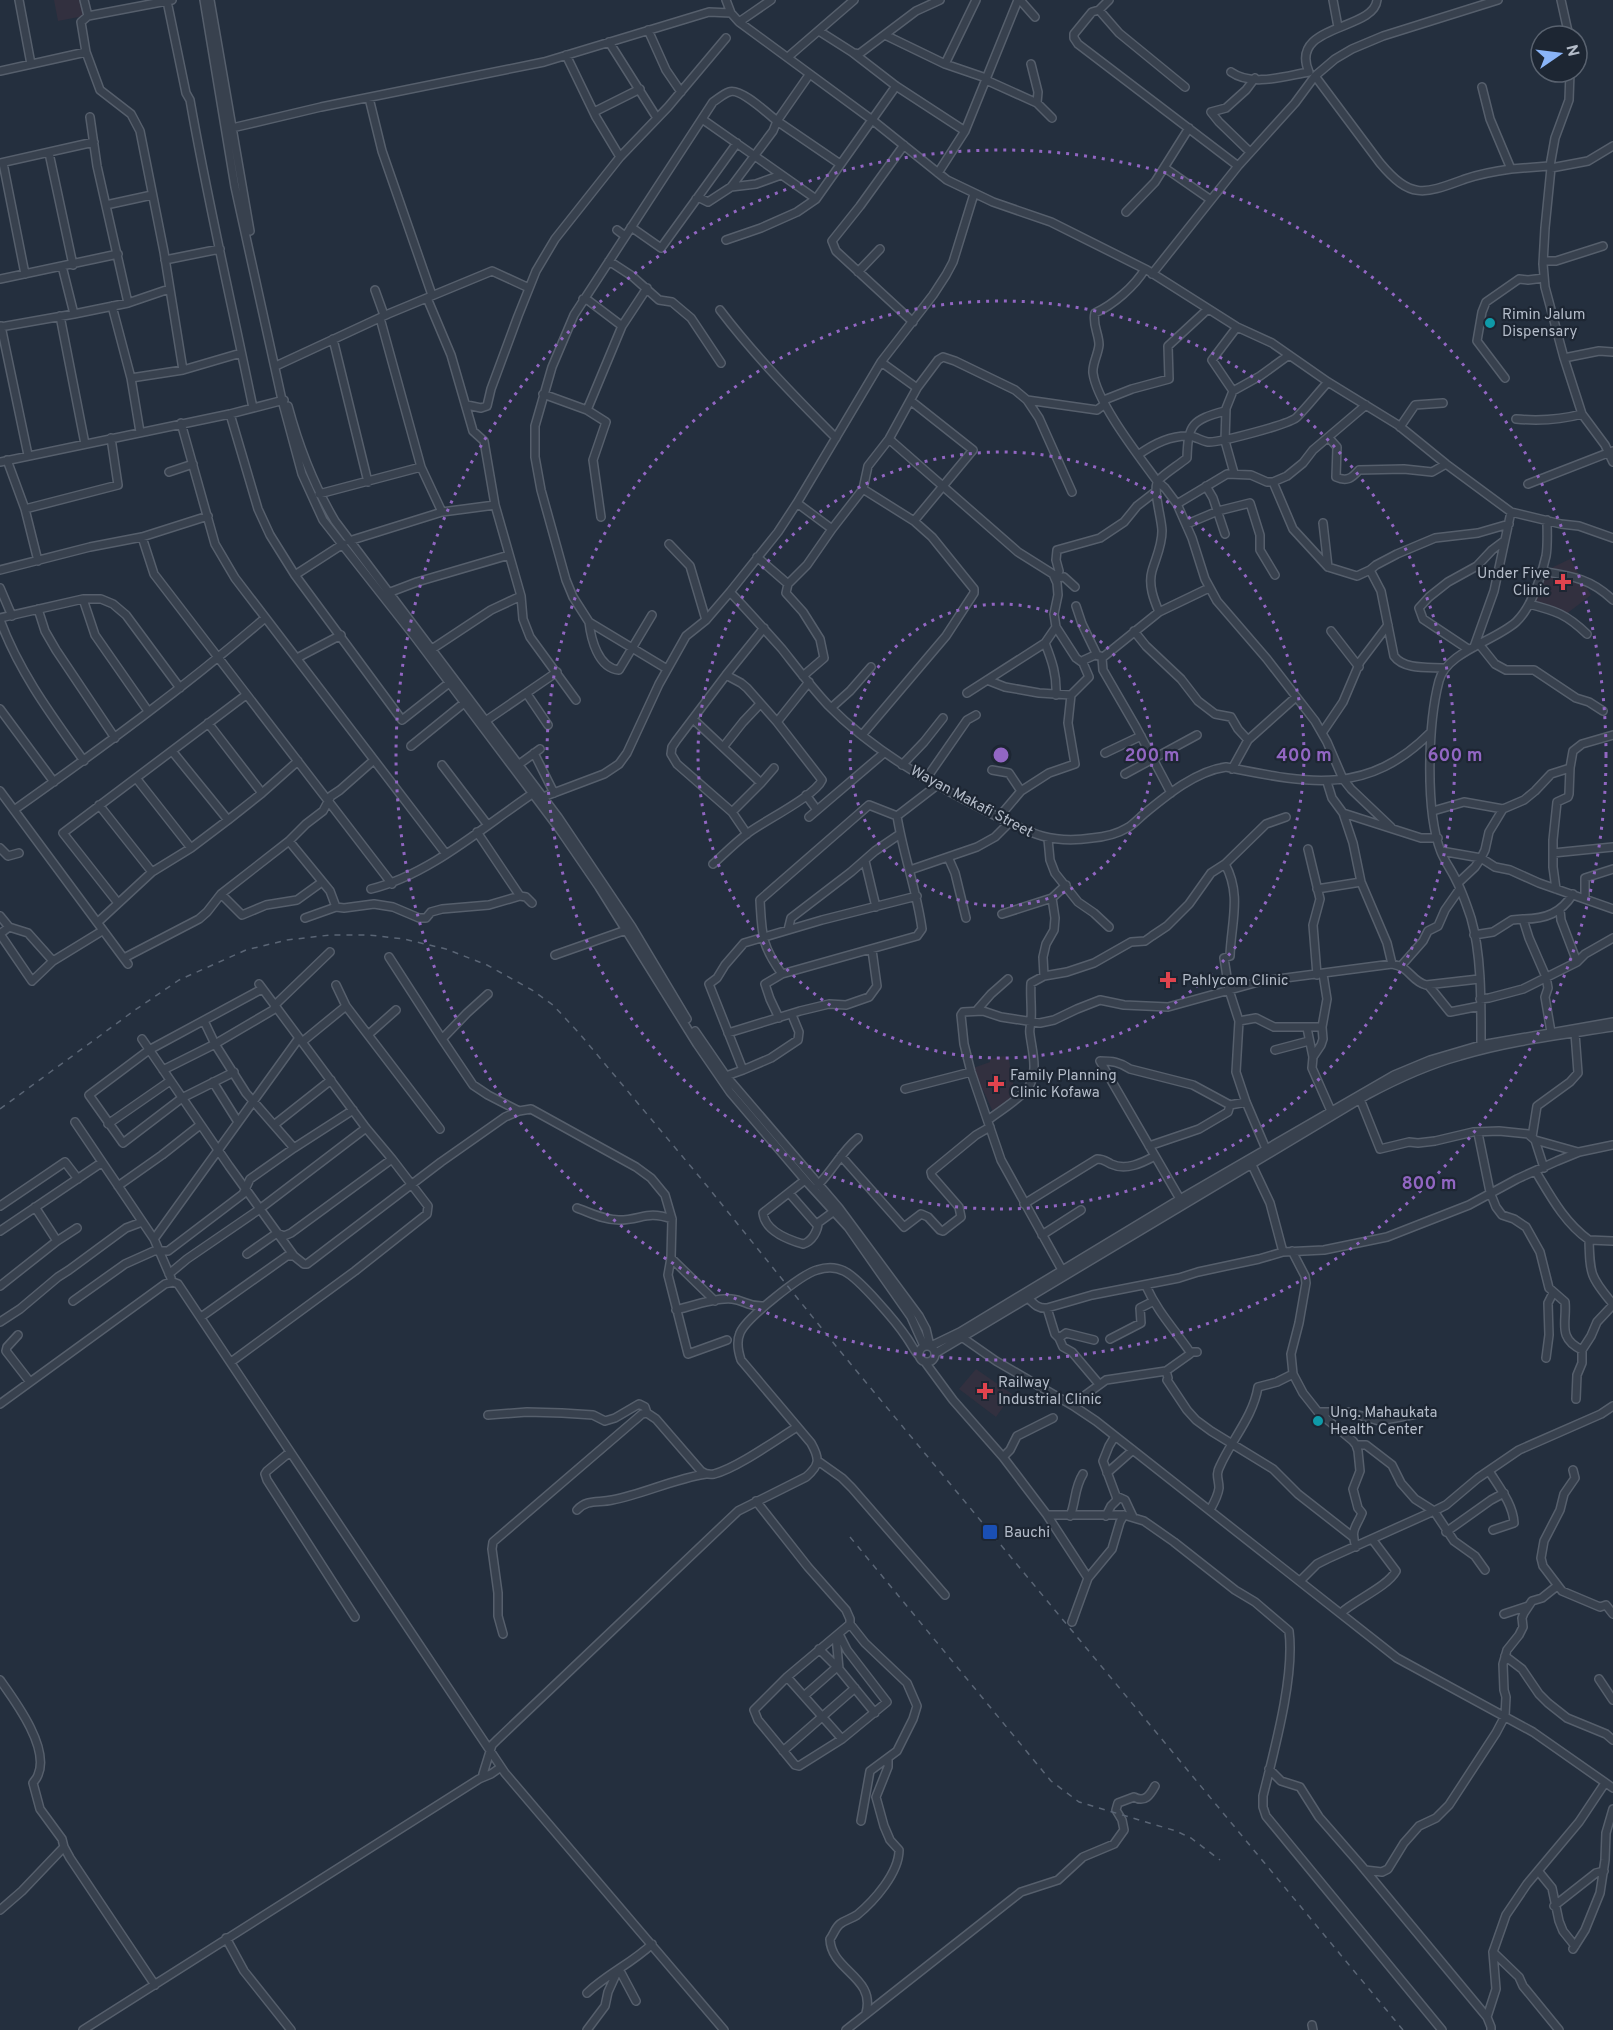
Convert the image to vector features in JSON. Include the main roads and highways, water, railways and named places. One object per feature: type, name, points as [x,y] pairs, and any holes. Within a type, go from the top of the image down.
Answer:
[{"type":"railway","points":[[0,1109],[179,980],[246,950],[287,940],[330,935],[369,935],[404,939],[446,949],[487,965],[532,990],[553,1005],[579,1033],[703,1181],[840,1351],[1403,2030]]},
{"type":"railway","points":[[850,1537],[1051,1781],[1079,1802],[1176,1831],[1191,1838],[1220,1860]]},
{"type":"place","name":"Rimin Jalum Dispensary","points":[[1490,323]]},
{"type":"place","name":"Under Five Clinic","points":[[1563,582]]},
{"type":"place","name":"Pahlycom Clinic","points":[[1168,980]]},
{"type":"place","name":"Family Planning Clinic Kofawa","points":[[996,1084]]},
{"type":"place","name":"Railway Industrial Clinic","points":[[985,1391]]},
{"type":"place","name":"Ung. Mahaukata Health Center","points":[[1318,1421]]},
{"type":"place","name":"Bauchi","points":[[990,1532]]}]
